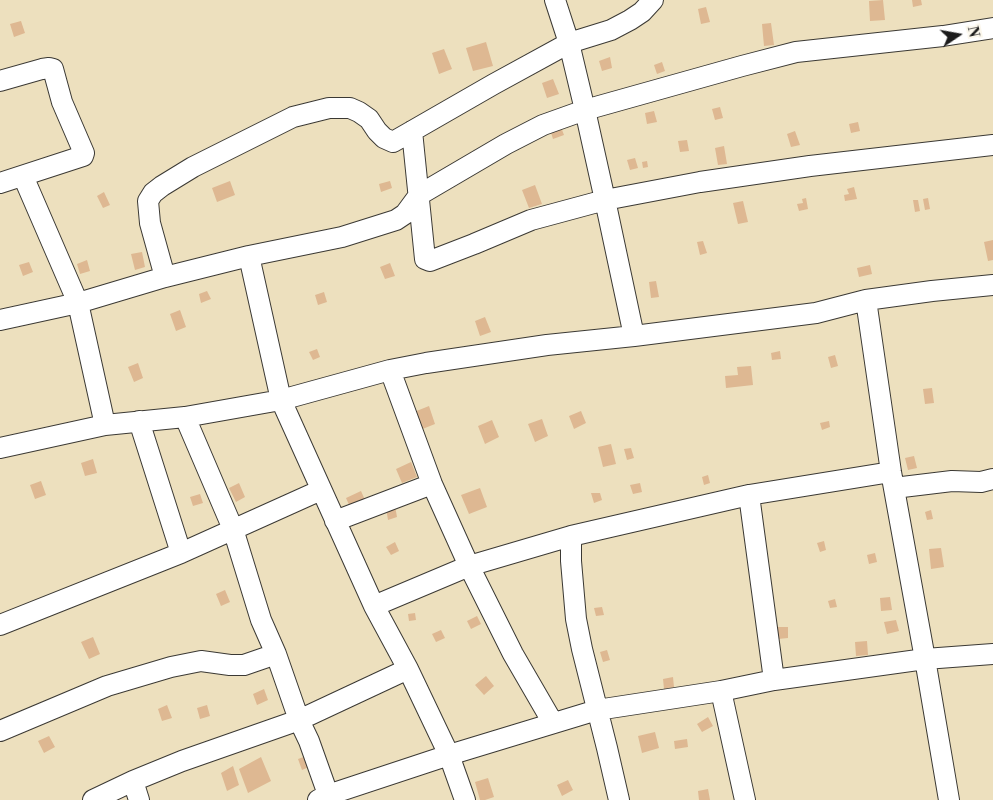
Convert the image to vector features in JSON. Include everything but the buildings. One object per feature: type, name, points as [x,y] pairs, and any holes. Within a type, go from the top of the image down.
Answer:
[{"type":"street","points":[[555,0],[569,43],[585,110],[634,336]]},
{"type":"street","points":[[165,277],[150,223],[148,201],[152,193],[193,167],[293,117],[329,108],[350,108],[359,112],[369,119],[384,138],[393,142],[569,43],[611,30],[630,20],[642,12],[653,0]]},
{"type":"street","points":[[0,320],[78,303],[165,277],[249,256],[342,237],[396,220],[405,214],[419,195],[506,144],[543,125],[585,110],[796,52],[943,36],[993,28]]},
{"type":"street","points":[[0,81],[42,69],[49,68],[53,70],[62,102],[84,153],[83,156],[0,183]]},
{"type":"street","points":[[412,131],[426,259],[430,261],[530,220],[605,200],[700,182],[810,166],[993,145]]},
{"type":"street","points":[[24,176],[78,303],[105,425]]},
{"type":"street","points":[[249,256],[281,400],[374,606],[408,669],[449,754],[465,800]]},
{"type":"street","points":[[0,448],[105,425],[185,417],[281,400],[390,370],[529,348],[816,313],[866,300],[993,285]]},
{"type":"street","points":[[866,300],[893,480],[949,800]]},
{"type":"street","points":[[390,370],[432,484],[468,566],[513,654],[552,723]]},
{"type":"street","points":[[185,417],[233,529],[258,613],[276,654],[299,720],[309,741],[326,798],[449,754],[597,710],[721,691],[774,680],[925,659],[993,654]]},
{"type":"street","points":[[139,421],[181,554]]},
{"type":"street","points":[[374,606],[468,566],[571,536],[749,495],[893,480],[981,482],[993,479]]},
{"type":"street","points":[[335,521],[432,484]]},
{"type":"street","points":[[0,625],[181,554],[321,490]]},
{"type":"street","points":[[749,495],[774,680]]},
{"type":"street","points":[[571,536],[571,561],[576,619],[619,800]]},
{"type":"street","points":[[0,731],[106,686],[171,667],[200,661],[244,665],[276,654]]},
{"type":"street","points":[[92,800],[182,761],[299,720],[408,669]]},
{"type":"street","points":[[721,691],[744,800]]},
{"type":"street","points":[[133,781],[139,800]]}]
